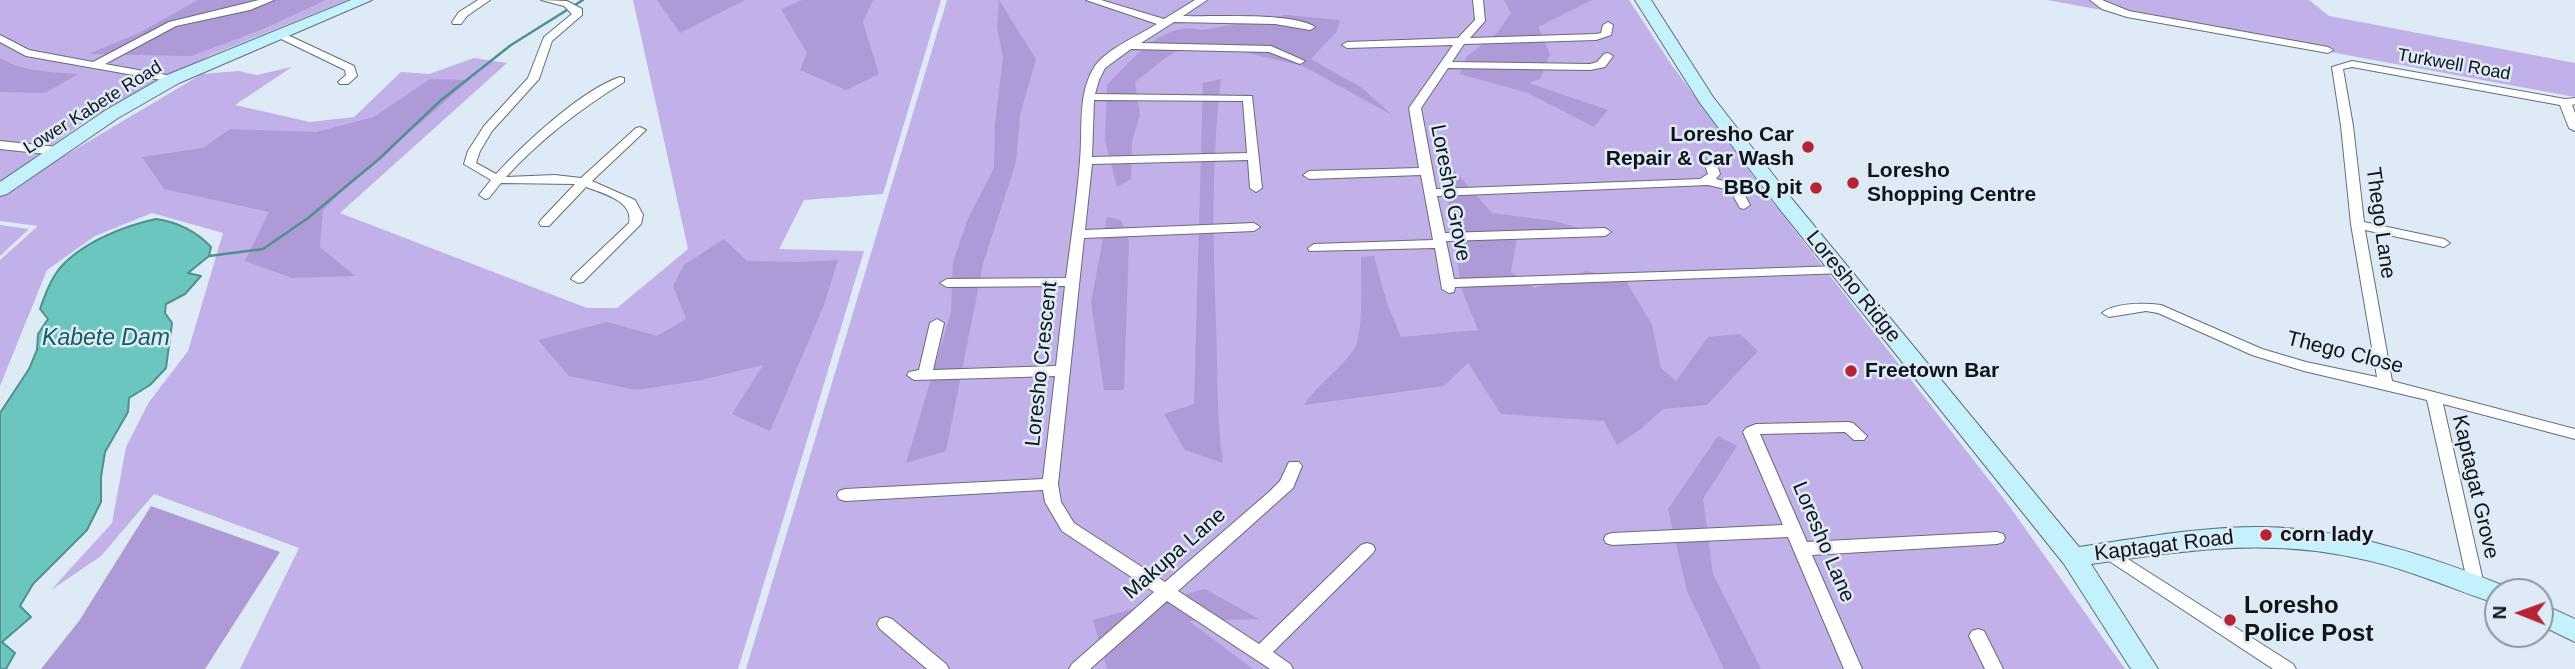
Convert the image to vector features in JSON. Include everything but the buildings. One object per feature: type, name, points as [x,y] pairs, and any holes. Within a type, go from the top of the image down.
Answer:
[{"type":"main road","name":"Lower Kabete Road","points":[[0,190],[112,114],[173,79],[364,0]]},
{"type":"main road","name":"Loresho Ridge","points":[[1643,0],[1706,99],[1839,270],[2073,557],[2145,669]]},
{"type":"main road","name":"Kaptagat Road","points":[[2073,557],[2233,537],[2293,538],[2356,549],[2484,589]]},
{"type":"main road","points":[[2554,620],[2575,631]]},
{"type":"street","points":[[95,65],[173,24],[270,0]]},
{"type":"street","points":[[457,22],[463,14],[485,0]]},
{"type":"street","points":[[546,0],[567,4],[578,11],[547,41],[540,68],[510,107],[487,128],[473,150],[470,164],[485,177],[515,183],[568,179],[583,182],[631,203],[637,215],[635,224],[578,279]]},
{"type":"street","points":[[1091,0],[1169,21],[1275,21],[1310,27]]},
{"type":"street","name":"Loresho Crescent","points":[[1202,0],[1101,66],[1093,80],[1088,97],[1086,161],[1051,484],[1053,502],[1068,527],[1284,669]]},
{"type":"street","name":"Loresho Grove","points":[[1478,0],[1480,21],[1462,40],[1415,108],[1424,171],[1449,286],[1839,270]]},
{"type":"street","points":[[2095,0],[2127,14],[2328,50]]},
{"type":"street","points":[[1347,44],[1596,37],[1606,35],[1608,25]]},
{"type":"street","points":[[279,34],[350,68],[352,76],[344,82]]},
{"type":"street","points":[[0,38],[26,53],[173,79]]},
{"type":"street","points":[[1129,46],[1271,49],[1300,61]]},
{"type":"street","points":[[1447,65],[1590,67],[1601,65],[1608,56]]},
{"type":"street","name":"Turkwell Road","points":[[2337,67],[2352,64],[2570,101]]},
{"type":"street","name":"Thego Lane","points":[[2337,67],[2347,126],[2357,224],[2385,384]]},
{"type":"street","points":[[485,195],[497,179],[561,118],[620,80]]},
{"type":"street","points":[[1088,97],[1248,98],[1251,156],[1256,188]]},
{"type":"street","points":[[2570,101],[2575,128]]},
{"type":"street","points":[[545,223],[583,182],[640,130]]},
{"type":"street","points":[[0,145],[57,151]]},
{"type":"street","points":[[1086,161],[1251,156]]},
{"type":"street","points":[[1708,181],[1714,174],[1710,162]]},
{"type":"street","points":[[1309,175],[1424,171]]},
{"type":"street","points":[[1430,193],[1708,181],[1735,188],[1744,205]]},
{"type":"street","points":[[2357,224],[2444,243]]},
{"type":"street","points":[[1078,234],[1254,228]]},
{"type":"street","points":[[1314,248],[1605,232]]},
{"type":"street","points":[[947,283],[1072,282]]},
{"type":"street","name":"Thego Close","points":[[2109,313],[2146,307],[2161,309],[2257,352],[2575,434]]},
{"type":"street","points":[[937,323],[920,375],[1063,371]]},
{"type":"street","name":"Kaptagat Grove","points":[[2434,398],[2484,579]]},
{"type":"street","name":"Loresho Lane","points":[[1853,669],[1751,432],[1756,429],[1848,427],[1859,436]]},
{"type":"street","name":"Makupa Lane","points":[[1078,669],[1275,496],[1287,484],[1294,466]]},
{"type":"street","points":[[845,495],[1051,484]]},
{"type":"street","points":[[1612,539],[1794,531]]},
{"type":"street","points":[[1802,550],[1997,538]]},
{"type":"street","points":[[1261,653],[1367,550]]},
{"type":"street","points":[[2109,553],[2287,669]]},
{"type":"street","points":[[886,624],[940,669]]},
{"type":"street","points":[[1978,636],[1994,669]]},
{"type":"shaded area","points":[[0,0],[348,0],[211,55],[87,120],[0,182]]},
{"type":"shaded area","points":[[198,0],[326,0],[261,30],[191,56],[88,54],[139,33]]},
{"type":"shaded area","points":[[633,0],[941,0],[883,194],[804,200],[779,249],[864,251],[738,669],[240,669],[299,548],[154,494],[101,556],[51,590],[112,523],[126,447],[149,402],[188,351],[223,233],[152,213],[95,236],[47,270],[0,386],[0,260],[38,226],[0,221],[0,194],[202,74],[238,71],[257,75],[292,67],[235,105],[310,122],[354,117],[401,72],[429,74],[474,58],[507,63],[340,213],[587,308],[617,308],[688,249]]},
{"type":"shaded area","points":[[657,0],[745,0],[680,33]]},
{"type":"shaded area","points":[[802,0],[873,0],[863,22],[879,74],[846,90],[800,70],[807,53],[781,9]]},
{"type":"shaded area","points":[[947,0],[1629,0],[1671,64],[1767,195],[2007,503],[2125,669],[746,669]]},
{"type":"shaded area","points":[[999,0],[1036,59],[1020,115],[1016,162],[983,264],[946,451],[906,463],[951,312],[953,262],[967,221],[994,168],[995,124],[1003,57],[997,28]]},
{"type":"shaded area","points":[[1504,0],[1592,0],[1538,27],[1550,54],[1540,79],[1529,83],[1608,110],[1594,127],[1528,93],[1460,74],[1466,57],[1497,33],[1511,13]]},
{"type":"shaded area","points":[[2047,0],[2309,0],[2329,16],[2575,63],[2575,97]]},
{"type":"shaded area","points":[[1285,15],[1340,20],[1337,31],[1311,59],[1362,88],[1392,115],[1303,66],[1227,48],[1190,45],[1168,56],[1135,82],[1140,115],[1132,142],[1131,179],[1117,187],[1105,140],[1107,85],[1126,65],[1149,44],[1174,31],[1188,28],[1202,30]]},
{"type":"shaded area","points":[[0,58],[28,69],[78,74],[45,93],[0,92]]},
{"type":"shaded area","points":[[430,79],[469,80],[358,176],[323,210],[320,247],[355,276],[292,278],[245,261],[269,212],[164,189],[142,157],[203,148],[230,129],[316,132],[374,117]]},
{"type":"shaded area","points":[[1221,79],[1214,171],[1214,232],[1218,411],[1223,463],[1185,450],[1164,414],[1194,404],[1203,83]]},
{"type":"shaded area","points":[[1446,161],[1492,213],[1554,221],[1593,232],[1518,232],[1511,272],[1535,288],[1587,271],[1626,281],[1652,325],[1661,368],[1676,381],[1708,337],[1740,334],[1758,351],[1707,405],[1663,409],[1641,429],[1617,445],[1604,421],[1501,414],[1468,363],[1444,386],[1304,405],[1349,356],[1357,342],[1361,305],[1361,257],[1374,256],[1387,303],[1401,337],[1478,330],[1462,290],[1449,211]]},
{"type":"shaded area","points":[[1107,217],[1121,220],[1129,241],[1124,390],[1104,390],[1091,302]]},
{"type":"shaded area","points":[[0,225],[29,229],[0,256]]},
{"type":"shaded area","points":[[724,239],[747,261],[838,260],[824,305],[770,431],[732,414],[763,365],[697,381],[636,390],[569,376],[538,340],[607,322],[657,336],[686,319],[673,286],[684,265]]},
{"type":"shaded area","points":[[1718,436],[1737,446],[1703,499],[1713,574],[1761,669],[1724,669],[1687,591],[1668,509]]},
{"type":"shaded area","points":[[151,506],[280,552],[205,669],[41,669],[79,621]]},
{"type":"shaded area","points":[[1205,589],[1259,619],[1189,621],[1253,669],[1107,669],[1093,620]]},
{"type":"water","name":"Kabete Dam","points":[[156,219],[179,225],[199,236],[211,247],[209,256],[188,273],[201,276],[185,294],[166,304],[165,313],[172,323],[166,368],[150,385],[129,398],[128,412],[105,452],[101,502],[87,530],[33,584],[20,606],[31,617],[2,642],[15,653],[6,669],[0,669],[0,413],[29,369],[37,350],[38,334],[48,319],[40,309],[50,283],[59,269],[79,251],[103,237]]},
{"type":"waterway","points":[[209,256],[263,249],[308,218],[379,159],[440,101],[511,45],[583,0]]},
{"type":"place","name":"Loresho Car Repair & Car Wash","points":[[1808,147]]},
{"type":"place","name":"Loresho Shopping Centre","points":[[1853,183]]},
{"type":"place","name":"BBQ pit","points":[[1816,188]]},
{"type":"place","name":"Freetown Bar","points":[[1851,371]]},
{"type":"place","name":"corn lady","points":[[2266,535]]},
{"type":"place","name":"Loresho Police Post","points":[[2230,620]]}]
